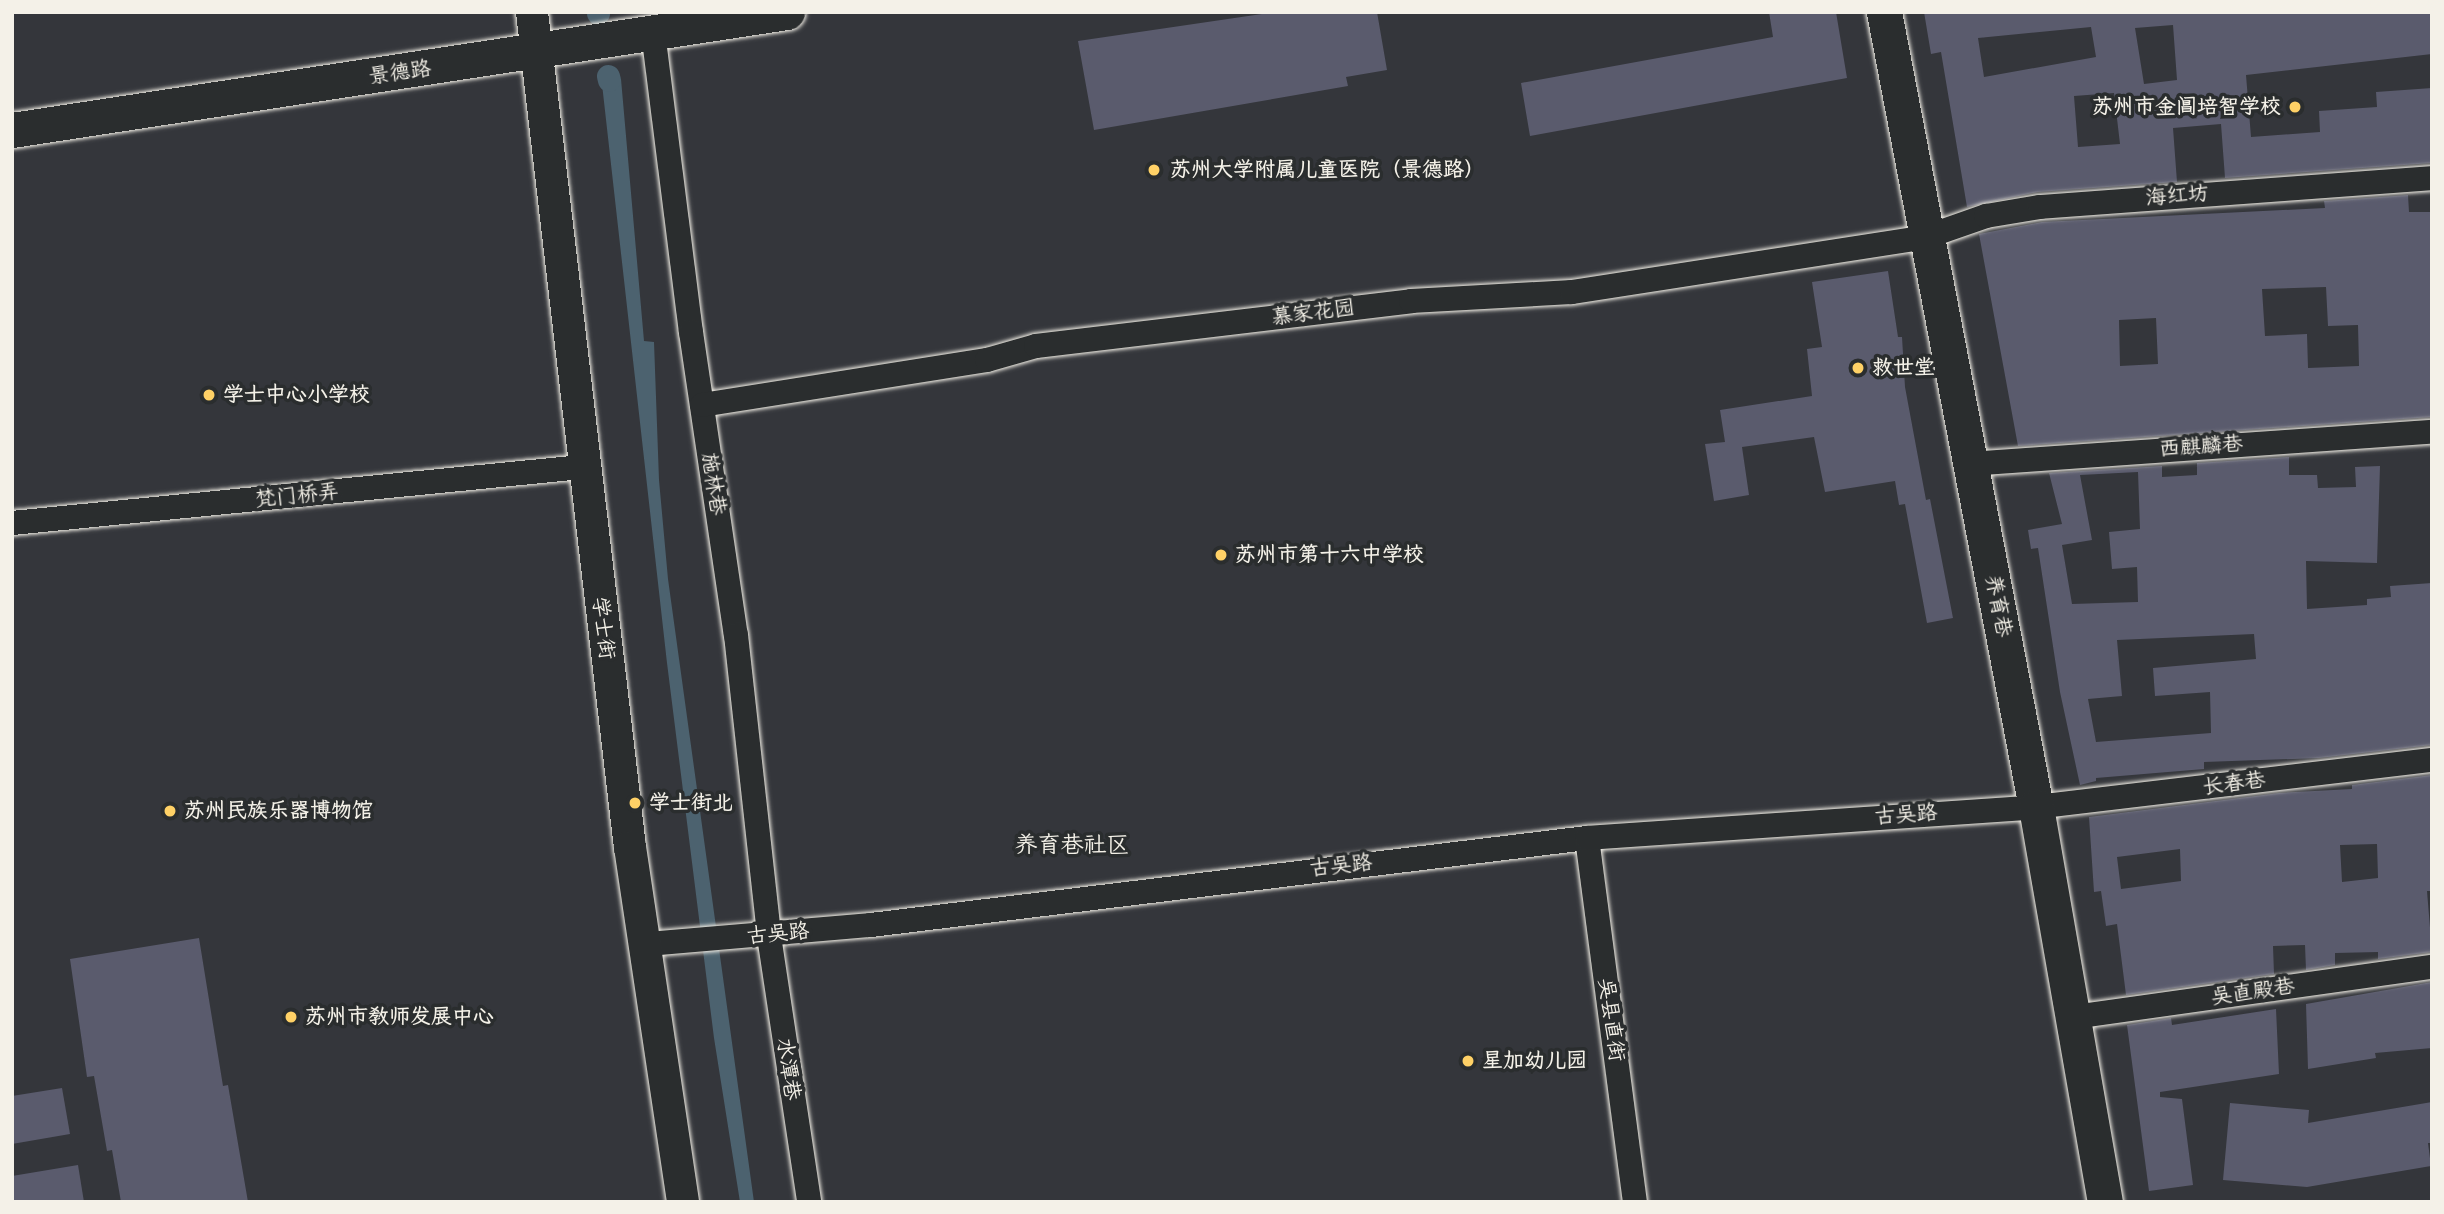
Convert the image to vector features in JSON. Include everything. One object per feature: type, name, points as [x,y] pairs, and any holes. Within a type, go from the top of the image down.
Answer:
[{"type":"main road","name":"景德路","points":[[12,130],[537,53],[652,22],[787,12]]},
{"type":"main road","name":"养育巷","points":[[1884,12],[2036,807],[2105,1202]]},
{"type":"street","name":"学士街","points":[[532,12],[582,467],[630,847],[660,943],[683,1202]]},
{"type":"street","name":"施林巷","points":[[652,22],[702,405],[736,635],[769,936]]},
{"type":"street","name":"海红坊","points":[[1926,237],[1986,216],[2040,207],[2432,178]]},
{"type":"street","name":"慕家花园","points":[[702,405],[987,360],[1036,346],[1411,301],[1572,292],[1926,237]]},
{"type":"street","name":"西麒麟巷","points":[[1970,464],[2432,432]]},
{"type":"street","name":"梵门桥弄","points":[[12,523],[582,467]]},
{"type":"street","name":"长春巷","points":[[2036,807],[2432,760]]},
{"type":"street","name":"古吴路","points":[[660,943],[769,936],[1587,838],[2036,807]]},
{"type":"street","name":"吴县直街","points":[[1587,838],[1635,1202]]},
{"type":"street","name":"水潭巷","points":[[769,936],[809,1202]]},
{"type":"street","name":"吴直殿巷","points":[[2074,1017],[2432,967]]},
{"type":"water","points":[[621,79],[644,341],[654,342],[659,480],[668,579],[754,1202],[740,1202],[714,1038],[667,663],[602,84]]},
{"type":"building","points":[[1275,12],[1377,12],[1387,70],[1346,77],[1348,86],[1094,130],[1078,41]]},
{"type":"building","points":[[1769,12],[1836,12],[1847,78],[1530,136],[1521,83],[1773,37]]},
{"type":"building","points":[[1924,12],[2432,12],[2432,54],[2246,75],[2251,137],[2320,132],[2319,111],[2377,107],[2376,92],[2432,88],[2432,163],[2225,178],[2221,124],[2173,128],[2177,182],[2038,192],[1967,207],[1941,52],[1931,54]],"holes":[[[2173,25],[2177,80],[2144,84],[2135,28]],[[2091,27],[2096,57],[1984,77],[1978,38]],[[2114,93],[2120,144],[2078,147],[2074,96]]]},
{"type":"building","points":[[2408,195],[2409,212],[2432,212],[2432,417],[2018,446],[1979,234],[2042,222],[2325,208],[2324,201]],"holes":[[[2326,287],[2328,326],[2358,325],[2359,366],[2308,368],[2307,334],[2265,336],[2262,289]],[[2156,318],[2158,364],[2120,366],[2119,320]]]},
{"type":"building","points":[[1888,271],[1898,337],[1902,337],[1905,387],[1926,500],[1930,499],[1953,618],[1927,623],[1905,504],[1899,505],[1895,481],[1825,492],[1814,437],[1742,447],[1749,495],[1714,501],[1705,444],[1725,442],[1720,410],[1812,396],[1807,349],[1822,347],[1812,282]]},
{"type":"building","points":[[2289,457],[2289,475],[2317,475],[2318,488],[2356,487],[2355,467],[2380,466],[2377,563],[2306,561],[2307,609],[2367,605],[2367,599],[2391,597],[2390,586],[2432,583],[2432,745],[2319,758],[2204,762],[2204,769],[2096,778],[2096,781],[2080,785],[2060,692],[2038,548],[2031,549],[2028,530],[2062,524],[2049,473],[2162,466],[2162,477],[2197,475],[2197,463]],"holes":[[[2138,472],[2140,529],[2109,532],[2112,569],[2137,567],[2138,602],[2072,604],[2062,545],[2092,540],[2080,475]],[[2254,634],[2256,659],[2153,668],[2155,696],[2210,692],[2211,733],[2096,742],[2088,699],[2122,696],[2117,640]]]},
{"type":"building","points":[[2432,775],[2432,891],[2427,891],[2432,952],[2378,959],[2378,952],[2335,953],[2335,965],[2306,970],[2305,945],[2273,946],[2274,974],[2126,995],[2117,924],[2106,926],[2101,891],[2094,892],[2089,817],[2279,793],[2352,789],[2352,785]],"holes":[[[2377,844],[2378,878],[2342,882],[2340,845]],[[2180,849],[2181,881],[2121,889],[2117,857]]]},
{"type":"building","points":[[199,938],[223,1086],[228,1085],[248,1202],[121,1202],[112,1150],[107,1151],[94,1076],[87,1077],[70,959]]},
{"type":"building","points":[[2432,982],[2432,1048],[2375,1053],[2376,1058],[2308,1069],[2306,1004]]},
{"type":"building","points":[[2276,1009],[2279,1074],[2160,1092],[2160,1097],[2182,1099],[2193,1185],[2149,1191],[2127,1025],[2171,1018],[2172,1025]]},
{"type":"building","points":[[62,1088],[70,1134],[12,1144],[12,1096]]},
{"type":"building","points":[[2432,1102],[2432,1143],[2428,1143],[2431,1166],[2307,1187],[2223,1180],[2230,1103],[2309,1110],[2308,1123]]},
{"type":"building","points":[[78,1165],[84,1202],[12,1202],[12,1176]]},
{"type":"waterway","points":[[608,76],[609,80]]},
{"type":"place","name":"苏州市金阊培智学校","points":[[2295,107]]},
{"type":"place","name":"苏州大学附属儿童医院（景德路）","points":[[1154,170]]},
{"type":"place","name":"救世堂","points":[[1858,368]]},
{"type":"place","name":"学士中心小学校","points":[[209,395]]},
{"type":"place","name":"苏州市第十六中学校","points":[[1221,555]]},
{"type":"place","name":"学士街北","points":[[635,803]]},
{"type":"place","name":"苏州民族乐器博物馆","points":[[170,811]]},
{"type":"place","name":"苏州市教师发展中心","points":[[291,1017]]},
{"type":"place","name":"星加幼儿园","points":[[1468,1061]]},
{"type":"district","name":"养育巷社区","points":[[1072,845]]}]
